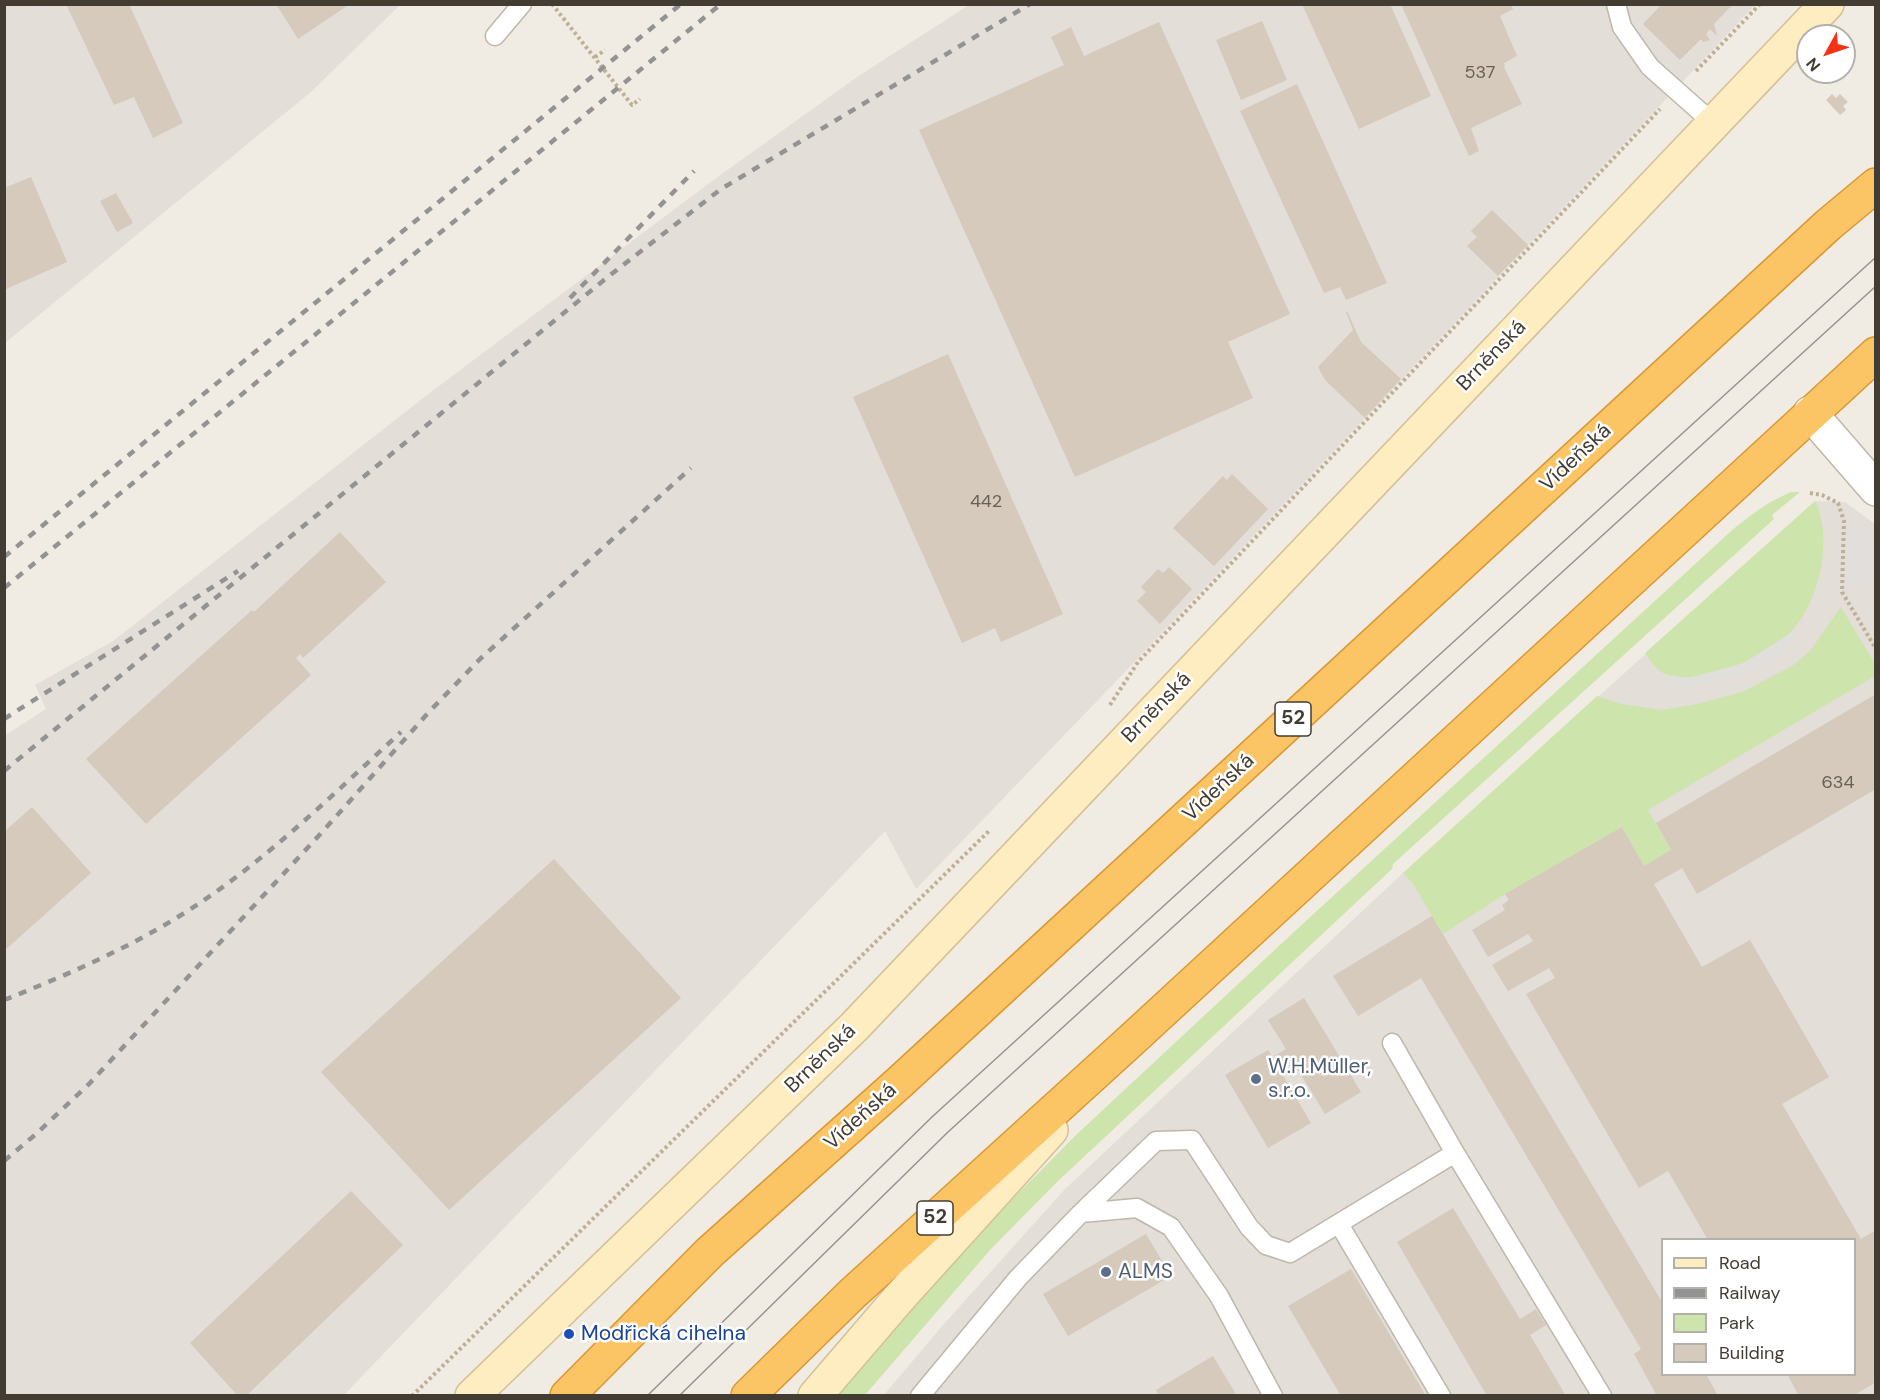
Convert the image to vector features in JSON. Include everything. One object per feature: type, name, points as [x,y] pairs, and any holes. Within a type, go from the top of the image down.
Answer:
[{"type":"highway","name":"Vídeňská","points":[[567,1395],[710,1252],[901,1081],[1810,242],[1875,185]]},
{"type":"highway","name":"52","points":[[748,1395],[852,1294],[1126,1045],[1875,354]]},
{"type":"street","name":"Brněnská","points":[[472,1395],[854,1027],[1827,4]]},
{"type":"street","points":[[1810,413],[1875,489]]},
{"type":"street","points":[[815,1395],[1126,1045]]},
{"type":"lane","points":[[495,36],[522,4]]},
{"type":"lane","points":[[1616,4],[1622,27],[1650,66],[1713,123]]},
{"type":"lane","points":[[1392,1043],[1455,1153],[1602,1395]]},
{"type":"lane","points":[[920,1395],[1018,1278],[1156,1141],[1192,1140],[1249,1227],[1266,1245],[1290,1254],[1455,1153]]},
{"type":"lane","points":[[1081,1213],[1137,1208],[1171,1227],[1219,1296],[1273,1395]]},
{"type":"lane","points":[[1339,1224],[1442,1395]]},
{"type":"path","points":[[552,4],[632,105],[640,99]]},
{"type":"path","points":[[1107,709],[1138,662],[1760,4]]},
{"type":"path","points":[[595,57],[605,50]]},
{"type":"path","points":[[1810,493],[1822,495],[1838,503],[1844,521],[1842,592],[1875,649]]},
{"type":"path","points":[[412,1395],[992,828]]},
{"type":"shaded area","points":[[5,5],[400,5],[312,91],[5,343]]},
{"type":"shaded area","points":[[969,5],[1755,5],[1125,672],[916,889],[885,831],[344,1395],[5,1396],[4,736],[46,709],[35,685],[113,641],[427,395],[712,181],[860,75]]},
{"type":"shaded area","points":[[1815,501],[1845,502],[1875,524],[1875,1395],[883,1396],[943,1325],[1065,1189],[1403,873]]},
{"type":"shaded area","points":[[1849,525],[1875,533],[1875,582],[1850,584],[1846,547]]},
{"type":"shaded area","points":[[1789,634],[1797,642],[1774,659],[1749,673],[1692,689],[1665,686],[1667,675],[1689,678],[1744,663]]},
{"type":"green space","points":[[1791,492],[1800,492],[1772,515],[1774,519],[1393,864],[1392,869],[1057,1182],[991,1249],[865,1395],[838,1396],[977,1235],[1077,1134],[1730,532],[1774,500]]},
{"type":"green space","points":[[1815,501],[1821,517],[1823,534],[1820,571],[1808,606],[1800,621],[1789,634],[1765,652],[1732,668],[1714,673],[1697,677],[1682,677],[1664,674],[1657,669],[1645,653]]},
{"type":"green space","points":[[1841,607],[1875,664],[1875,676],[1648,810],[1671,850],[1644,866],[1622,827],[1505,894],[1443,934],[1413,884],[1403,873],[1597,696],[1622,704],[1662,710],[1697,704],[1742,692],[1792,666],[1810,651]]},
{"type":"building","points":[[66,4],[129,4],[183,123],[153,138],[134,97],[114,105]]},
{"type":"building","points":[[276,4],[350,4],[298,39]]},
{"type":"building","points":[[1302,4],[1390,4],[1431,96],[1359,129]]},
{"type":"building","points":[[1401,4],[1511,4],[1513,9],[1500,16],[1517,56],[1504,63],[1504,67],[1522,104],[1471,128],[1479,151],[1469,156]]},
{"type":"building","points":[[1662,4],[1733,4],[1714,24],[1717,36],[1710,29],[1706,34],[1710,40],[1703,42],[1701,39],[1680,60],[1643,24]]},
{"type":"building","points":[[1262,21],[1287,80],[1241,100],[1216,40]]},
{"type":"building","points":[[1159,22],[1290,314],[1228,342],[1253,398],[1075,477],[919,130],[1064,65],[1051,37],[1071,27],[1084,56]]},
{"type":"building","points":[[1297,84],[1387,283],[1346,300],[1340,287],[1324,293],[1240,111]]},
{"type":"building","points":[[1832,94],[1836,98],[1840,94],[1848,102],[1843,106],[1846,110],[1840,115],[1826,100]]},
{"type":"building","points":[[31,177],[67,262],[4,290],[4,188]]},
{"type":"building","points":[[116,193],[133,223],[117,232],[100,201]]},
{"type":"building","points":[[1492,210],[1528,245],[1498,276],[1467,246],[1477,237],[1471,231]]},
{"type":"building","points":[[1347,311],[1361,342],[1401,379],[1365,418],[1325,380],[1318,367],[1353,330]]},
{"type":"building","points":[[948,354],[1063,614],[1001,642],[995,628],[962,643],[853,397]]},
{"type":"building","points":[[1232,474],[1268,509],[1214,566],[1173,528],[1223,476],[1227,480]]},
{"type":"building","points":[[340,532],[386,582],[303,658],[300,654],[296,658],[311,675],[146,824],[86,759],[252,610],[254,612]]},
{"type":"building","points":[[1169,567],[1192,589],[1160,624],[1137,601],[1146,592],[1141,587],[1158,569],[1163,573]]},
{"type":"building","points":[[1876,694],[1876,789],[1697,894],[1682,868],[1654,884],[1702,967],[1750,940],[1829,1077],[1782,1104],[1861,1239],[1876,1230],[1876,1382],[1853,1396],[1799,1396],[1788,1376],[1856,1376],[1856,1238],[1707,1238],[1668,1171],[1639,1188],[1526,994],[1555,978],[1549,968],[1508,991],[1492,965],[1533,941],[1528,934],[1488,957],[1472,930],[1505,910],[1502,905],[1509,900],[1505,894],[1622,827],[1644,866],[1671,850],[1656,823]]},
{"type":"building","points":[[32,807],[91,873],[4,951],[4,832]]},
{"type":"building","points":[[554,859],[681,998],[449,1210],[321,1072]]},
{"type":"building","points":[[1432,916],[1661,1300],[1661,1376],[1707,1376],[1718,1396],[1657,1396],[1634,1354],[1641,1349],[1421,978],[1358,1016],[1333,976]]},
{"type":"building","points":[[1304,998],[1361,1092],[1325,1114],[1292,1060],[1281,1067],[1274,1056],[1286,1049],[1268,1020]]},
{"type":"building","points":[[1268,1050],[1311,1123],[1268,1148],[1225,1075]]},
{"type":"building","points":[[351,1191],[403,1245],[246,1396],[238,1396],[190,1343]]},
{"type":"building","points":[[1453,1208],[1520,1319],[1536,1309],[1546,1325],[1530,1335],[1566,1396],[1487,1396],[1397,1242]]},
{"type":"building","points":[[1146,1234],[1171,1276],[1068,1336],[1043,1294]]},
{"type":"building","points":[[1351,1269],[1426,1396],[1341,1396],[1288,1306]]},
{"type":"building","points":[[1213,1356],[1237,1396],[1159,1396],[1156,1390]]},
{"type":"tram line","points":[[647,1396],[933,1116],[1876,257]]},
{"type":"tram line","points":[[679,1396],[948,1132],[1876,286]]},
{"type":"railway","points":[[4,557],[681,4]]},
{"type":"railway","points":[[4,588],[721,4]]},
{"type":"railway","points":[[4,771],[609,276],[721,189],[1030,4]]},
{"type":"railway","points":[[570,298],[694,171]]},
{"type":"railway","points":[[4,1161],[89,1084],[480,659],[691,468]]},
{"type":"railway","points":[[4,719],[238,571]]},
{"type":"railway","points":[[4,1000],[112,953],[153,932],[204,900],[264,856],[401,732]]},
{"type":"place","name":"W.H.Müller, s.r.o.","points":[[1256,1079]]},
{"type":"place","name":"ALMS","points":[[1106,1272]]},
{"type":"place","name":"Modřická cihelna","points":[[569,1334]]}]
